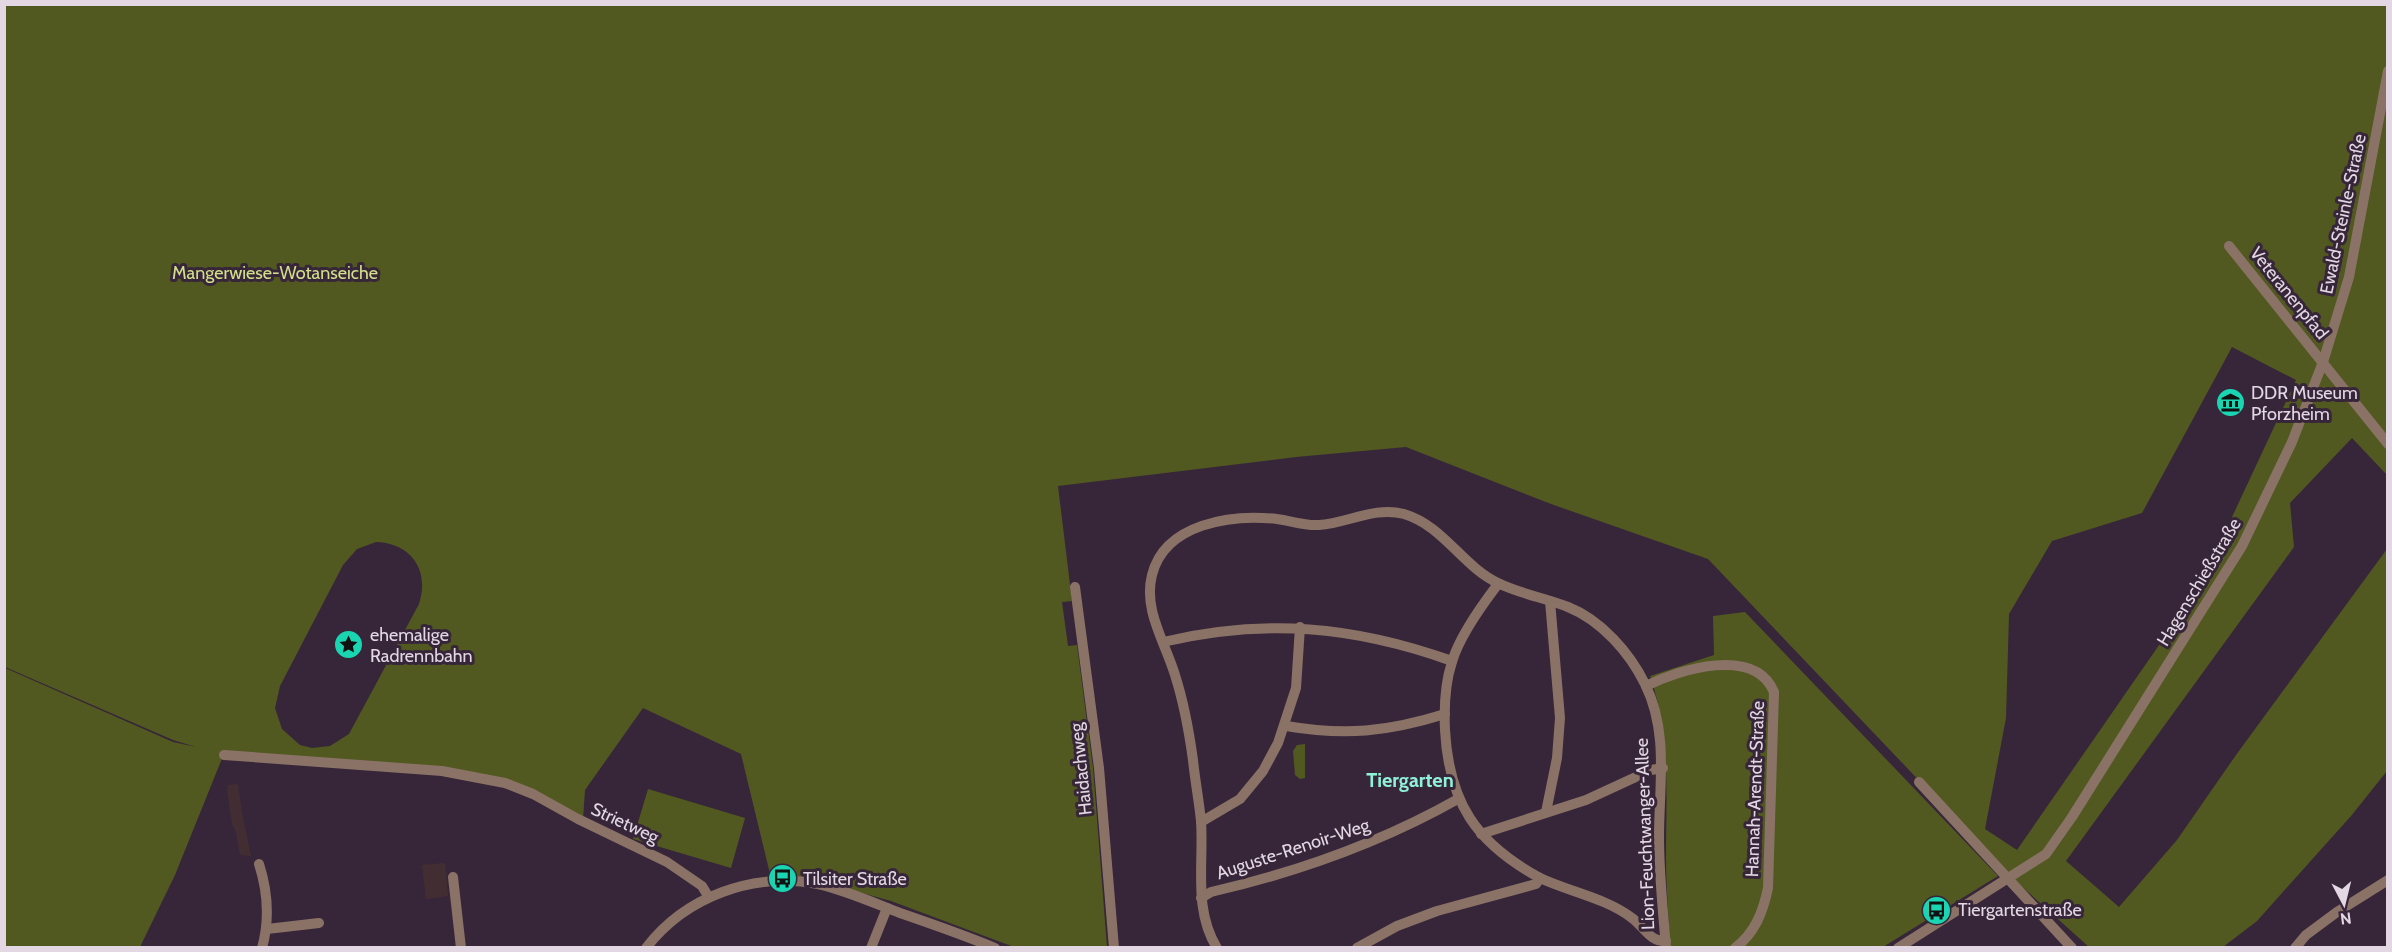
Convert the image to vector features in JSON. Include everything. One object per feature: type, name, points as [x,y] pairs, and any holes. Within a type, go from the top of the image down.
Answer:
[{"type":"street","name":"Ewald-Steinle-Straße","points":[[2323,362],[2357,245],[2388,71]]},
{"type":"street","name":"Veteranenpfad","points":[[2229,246],[2323,362]]},
{"type":"street","points":[[2323,362],[2388,444]]},
{"type":"street","name":"Hagenschießstraße","points":[[1898,948],[2046,854],[2066,826],[2242,546],[2292,442],[2323,362]]},
{"type":"street","name":"Lion-Feuchtwanger-Allee","points":[[1217,948],[1202,916],[1201,822],[1185,713],[1163,642],[1151,613],[1152,576],[1165,549],[1178,538],[1196,528],[1241,519],[1276,519],[1308,526],[1329,524],[1371,513],[1405,514],[1442,535],[1477,569],[1498,584],[1569,607],[1589,619],[1613,639],[1646,686],[1659,735],[1663,768],[1659,836],[1666,944],[1652,939],[1632,918],[1610,906],[1540,878],[1508,859],[1481,834],[1458,799],[1447,761],[1444,714],[1452,661],[1476,616],[1498,584]]},
{"type":"street","name":"Haidachweg","points":[[1075,587],[1099,768],[1114,948]]},
{"type":"street","points":[[1546,812],[1557,758],[1560,718],[1550,601]]},
{"type":"street","points":[[1201,822],[1222,812],[1240,799],[1263,771],[1286,726],[1296,688],[1300,627]]},
{"type":"street","points":[[1163,642],[1244,628],[1300,627],[1379,639],[1452,661]]},
{"type":"street","name":"Hannah-Arendt-Straße","points":[[1646,686],[1666,676],[1690,670],[1742,665],[1759,671],[1774,692],[1768,888],[1764,911],[1752,930],[1735,948]]},
{"type":"street","points":[[1286,726],[1312,730],[1394,729],[1444,714]]},
{"type":"street","name":"Strietweg","points":[[224,755],[442,771],[505,783],[533,794],[578,819],[668,862],[702,886],[708,896]]},
{"type":"street","points":[[1481,834],[1586,800],[1651,770],[1663,768]]},
{"type":"street","points":[[1919,782],[2072,948]]},
{"type":"street","name":"Auguste-Renoir-Weg","points":[[1202,898],[1211,892],[1271,877],[1374,842],[1458,799]]},
{"type":"street","points":[[259,864],[265,883],[267,929],[262,948]]},
{"type":"street","points":[[453,877],[461,948]]},
{"type":"street","points":[[1357,948],[1397,926],[1437,911],[1536,884],[1540,878]]},
{"type":"street","points":[[646,948],[673,918],[708,896],[735,887],[789,881],[818,884],[995,948]]},
{"type":"street","points":[[2295,948],[2306,935],[2337,912],[2387,881]]},
{"type":"street","points":[[871,948],[888,908]]},
{"type":"street","points":[[267,929],[319,923]]},
{"type":"shaded area","points":[[238,784],[251,856],[240,855],[236,832],[232,824],[227,789],[228,785]]},
{"type":"shaded area","points":[[445,863],[448,896],[426,899],[422,865]]},
{"type":"green space","name":"Mangerwiese-Wotanseiche","points":[[5,5],[2387,5],[2387,475],[2352,438],[2290,503],[2294,547],[2066,861],[2119,907],[2177,840],[2236,755],[2387,549],[2387,771],[2351,816],[2257,921],[2223,947],[2089,947],[2009,875],[1708,559],[1551,504],[1406,447],[1296,457],[1058,486],[1072,601],[1062,602],[1068,646],[1077,645],[1093,768],[1107,947],[1014,947],[891,901],[826,883],[771,878],[741,754],[643,708],[585,790],[583,819],[480,775],[223,756],[175,875],[140,947],[5,947],[5,668],[173,742],[196,747],[173,740],[5,667]],"holes":[[[2232,347],[2296,380],[2211,562],[2157,648],[2017,850],[1985,829],[2006,718],[2009,614],[2052,541],[2142,513]],[[376,542],[399,547],[415,561],[422,580],[419,604],[349,734],[330,746],[312,748],[300,745],[282,729],[275,708],[280,686],[343,565],[357,549]]]},
{"type":"green space","points":[[1745,612],[1998,876],[1883,947],[1670,947],[1666,870],[1666,767],[1661,721],[1650,676],[1714,655],[1713,616]]},
{"type":"green space","points":[[1305,744],[1305,778],[1300,779],[1295,775],[1293,751],[1297,745]]},
{"type":"green space","points":[[648,789],[745,818],[731,868],[633,839]]},
{"type":"place","name":"DDR Museum Pforzheim","points":[[2230,403]]},
{"type":"place","name":"ehemalige Radrennbahn","points":[[349,645]]},
{"type":"place","name":"Tilsiter Straße","points":[[782,879]]},
{"type":"place","name":"Tiergartenstraße","points":[[1937,910]]},
{"type":"district","name":"Tiergarten","points":[[1410,780]]}]
